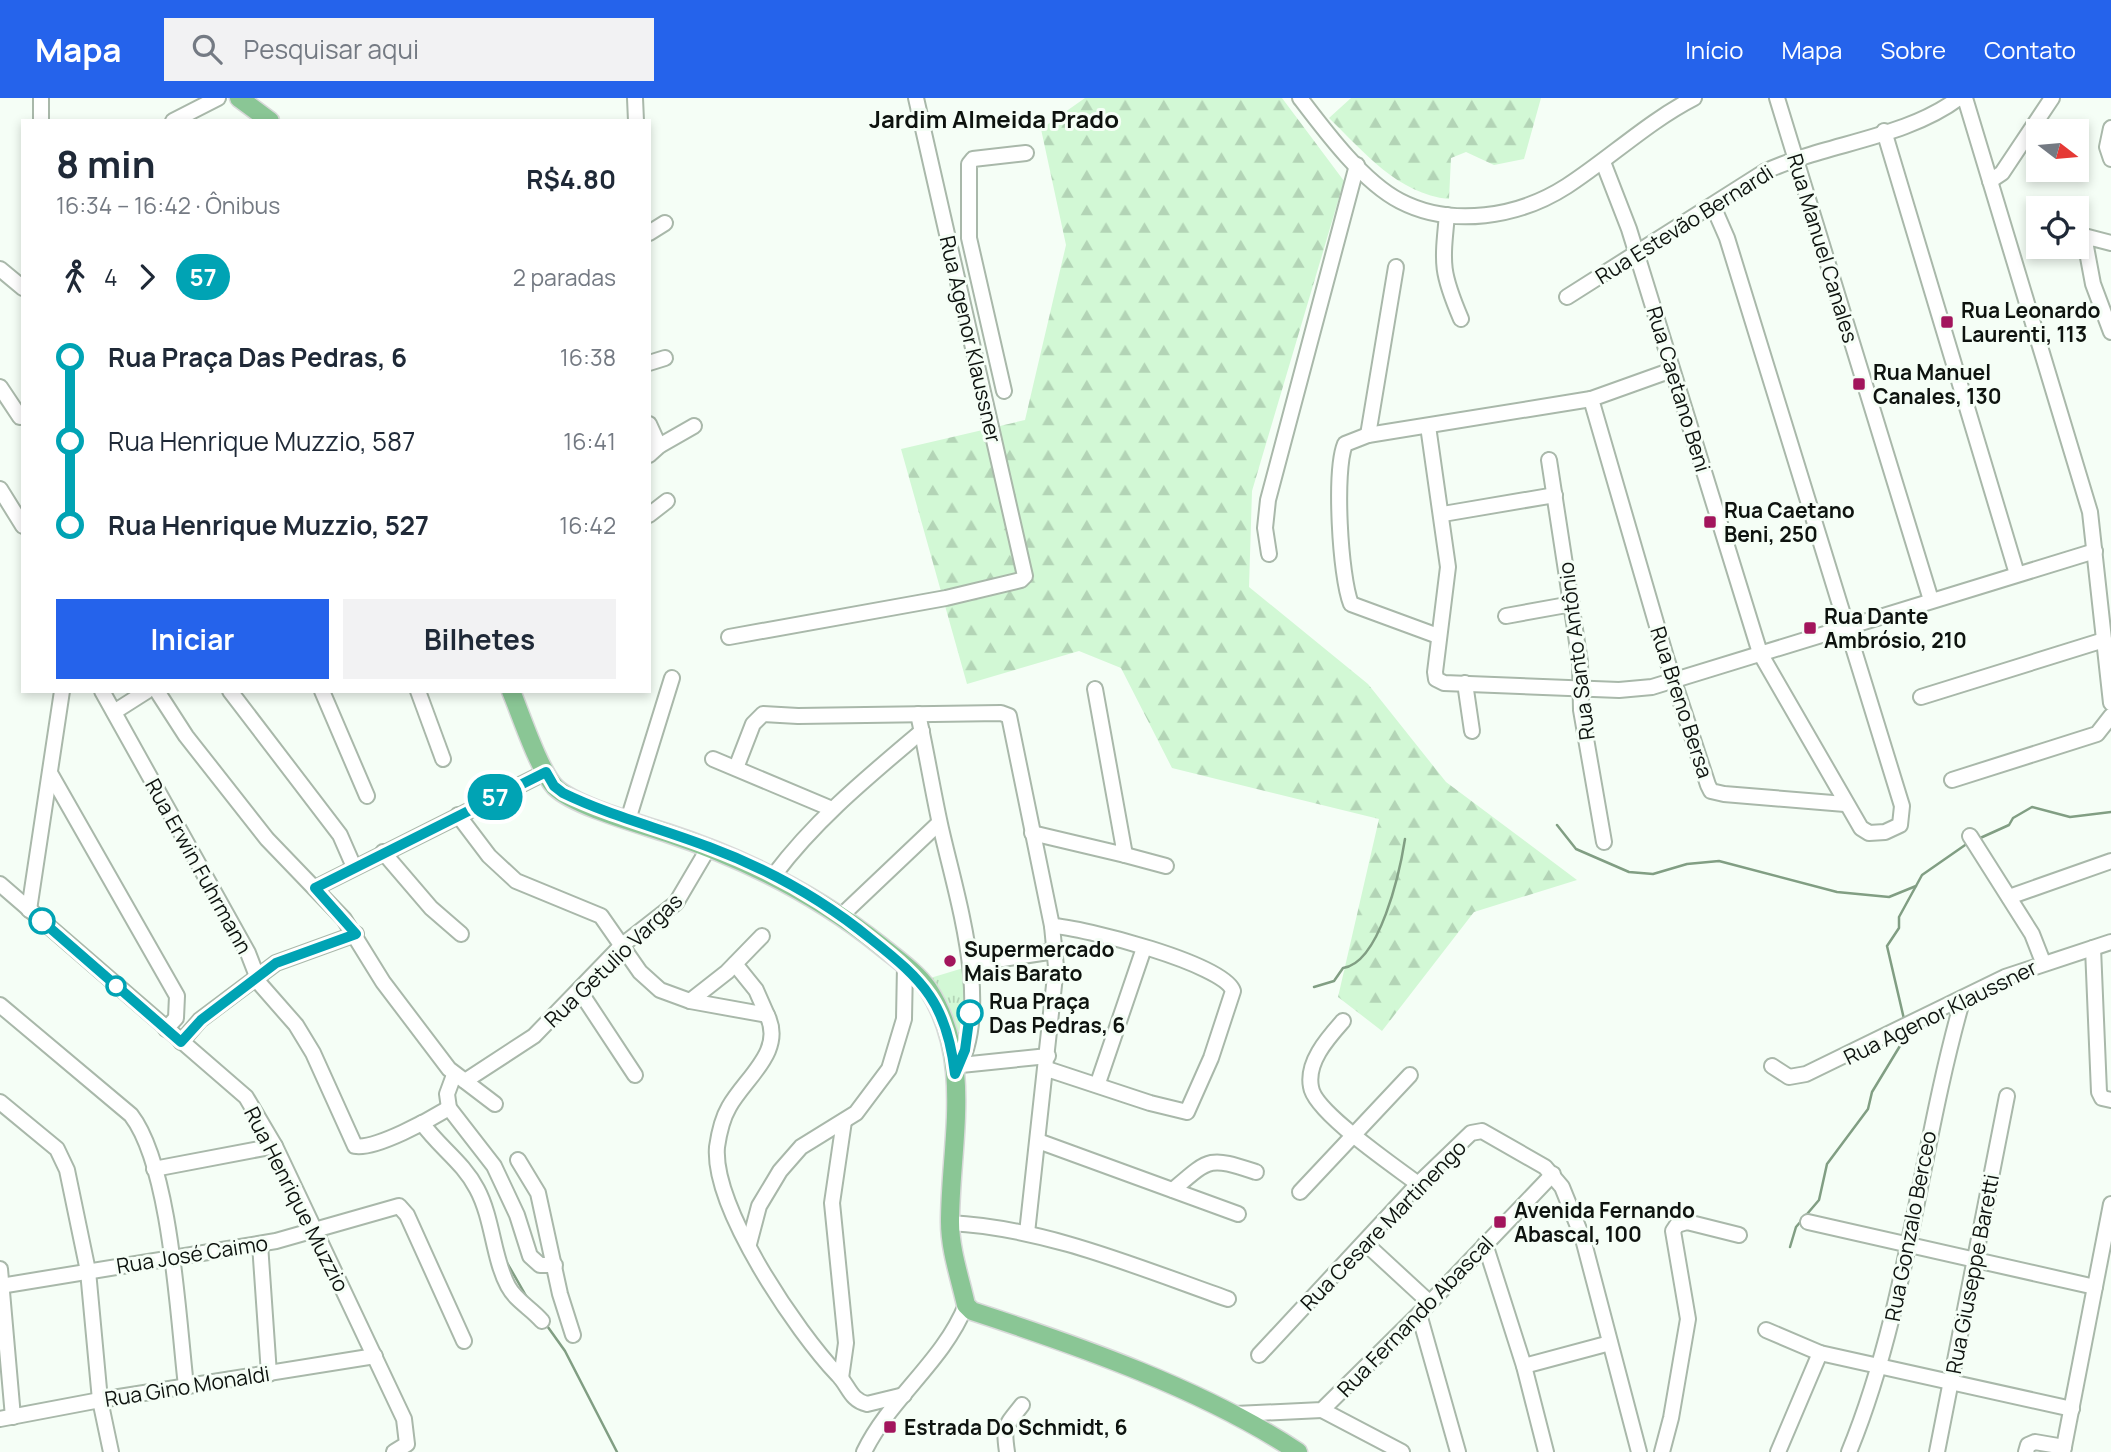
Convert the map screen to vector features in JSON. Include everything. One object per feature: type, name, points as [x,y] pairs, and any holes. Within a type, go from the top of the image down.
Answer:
[{"type":"main road","points":[[239,98],[267,119]]},
{"type":"main road","points":[[512,693],[546,772],[554,786],[563,793],[628,820],[709,847],[774,875],[842,915],[905,966],[927,989],[940,1014],[958,1070],[957,1131],[950,1223],[966,1312],[1057,1339],[1247,1417],[1298,1452]]},
{"type":"street","points":[[41,98],[41,119]]},
{"type":"street","points":[[177,119],[218,98]]},
{"type":"street","points":[[635,98],[636,119]]},
{"type":"street","name":"Rua Agenor Klaussner","points":[[729,637],[946,598],[1023,579],[1024,565],[916,98]]},
{"type":"street","points":[[1300,98],[1357,165],[1398,201],[1431,213],[1487,216],[1550,197],[1603,162],[1678,106],[1694,98]]},
{"type":"street","name":"Rua Manuel Canales","points":[[1777,98],[1931,600]]},
{"type":"street","points":[[1962,98],[2085,493],[2095,551],[2104,575],[2104,640],[2111,703]]},
{"type":"street","name":"Rua Estevão Bernardi","points":[[1567,297],[1763,172],[1796,158],[1929,116],[1962,98]]},
{"type":"street","points":[[1990,181],[2002,173],[2052,98]]},
{"type":"street","points":[[2111,128],[2107,147],[2111,159]]},
{"type":"street","points":[[1884,131],[2017,574]]},
{"type":"street","points":[[1004,391],[969,241],[969,164],[973,159],[1026,153]]},
{"type":"street","name":"Rua Caetano Beni","points":[[1603,162],[1636,255],[1760,653],[1845,804]]},
{"type":"street","points":[[1269,554],[1265,528],[1268,500],[1357,165]]},
{"type":"street","points":[[1713,206],[1727,238],[1902,806],[1902,821],[1893,829],[1869,833],[1861,828],[1845,804]]},
{"type":"street","points":[[1447,215],[1442,259],[1444,279],[1461,319]]},
{"type":"street","points":[[651,232],[665,223]]},
{"type":"street","points":[[2111,243],[2084,236],[2093,284],[2111,332]]},
{"type":"street","points":[[949,244],[969,241]]},
{"type":"street","points":[[1368,435],[1396,267]]},
{"type":"street","points":[[0,269],[21,286]]},
{"type":"street","points":[[651,362],[665,358]]},
{"type":"street","points":[[1438,636],[1353,607],[1348,598],[1344,581],[1342,542],[1343,450],[1347,441],[1368,435],[1591,398],[1672,370]]},
{"type":"street","points":[[0,387],[20,418]]},
{"type":"street","name":"Rua Breno Bersa","points":[[1591,398],[1674,680],[1712,791],[1793,802],[1845,804]]},
{"type":"street","points":[[654,451],[694,426]]},
{"type":"street","points":[[1429,426],[1443,514],[1448,579],[1438,636],[1437,680],[1631,690],[1674,680],[2095,551]]},
{"type":"street","name":"Rua Santo Antônio","points":[[1549,460],[1572,604],[1582,689],[1581,710],[1604,842]]},
{"type":"street","points":[[0,489],[21,523]]},
{"type":"street","points":[[1443,514],[1555,495]]},
{"type":"street","points":[[651,513],[667,500]]},
{"type":"street","points":[[1506,616],[1572,604]]},
{"type":"street","points":[[1921,697],[2104,640]]},
{"type":"street","points":[[628,820],[671,678]]},
{"type":"street","points":[[1465,683],[1472,731]]},
{"type":"street","points":[[1095,689],[1125,855]]},
{"type":"street","points":[[29,910],[62,693]]},
{"type":"street","name":"Rua Erwin Fuhrmann","points":[[103,693],[248,953],[265,991],[296,1025],[313,1053],[358,1147],[422,1122]]},
{"type":"street","points":[[114,712],[144,693]]},
{"type":"street","points":[[158,693],[213,772],[267,839],[356,934],[383,982],[460,1078],[495,1104]]},
{"type":"street","points":[[232,693],[340,835],[354,867]]},
{"type":"street","points":[[323,693],[367,796]]},
{"type":"street","points":[[419,693],[443,760]]},
{"type":"street","points":[[736,768],[755,720],[763,714],[1006,714],[1012,723],[1052,926],[1056,979],[1027,1233]]},
{"type":"street","points":[[918,714],[971,964],[970,1009],[958,1070],[1047,1063],[1150,1103],[1187,1112],[1211,1058],[1233,991],[1229,982],[1216,973],[1144,948],[1072,928],[1052,926]]},
{"type":"street","points":[[1952,780],[2097,734],[2104,729],[2111,716]]},
{"type":"street","points":[[774,875],[832,809],[922,731]]},
{"type":"street","points":[[713,759],[832,809]]},
{"type":"street","points":[[315,888],[546,772]]},
{"type":"street","points":[[50,773],[177,996],[176,1018],[166,1029]]},
{"type":"street","points":[[458,815],[501,870],[536,891],[597,913],[648,981],[672,996],[767,1015]]},
{"type":"street","points":[[842,915],[939,822]]},
{"type":"street","points":[[1032,833],[1166,866]]},
{"type":"street","points":[[1973,841],[2032,934],[2043,962]]},
{"type":"street","name":"Rua Getulio Vargas","points":[[460,1078],[534,1036],[621,946],[676,903],[709,847]]},
{"type":"street","points":[[383,852],[431,908],[461,934]]},
{"type":"street","points":[[2009,897],[2111,861]]},
{"type":"street","name":"Rua Henrique Muzzio","points":[[2,889],[246,1097],[275,1146],[407,1425],[407,1444],[394,1452]]},
{"type":"street","points":[[181,1042],[201,1020],[276,963],[356,934]]},
{"type":"street","points":[[690,1001],[735,964],[762,936]]},
{"type":"street","name":"Rua Agenor Klaussner","points":[[1772,1066],[1790,1077],[1806,1074],[2043,962],[2111,942]]},
{"type":"street","points":[[1098,1083],[1144,948]]},
{"type":"street","points":[[2093,948],[2098,1092],[2102,1098],[2111,1100]]},
{"type":"street","points":[[971,964],[1055,951]]},
{"type":"street","points":[[735,964],[756,990],[772,1026],[772,1043],[729,1106],[719,1133],[717,1151],[724,1189],[749,1246],[805,1338],[841,1377],[853,1396],[863,1403],[904,1395]]},
{"type":"street","points":[[749,1246],[760,1206],[780,1171],[800,1147],[856,1113],[881,1083],[895,1057],[904,1019],[905,966]]},
{"type":"street","points":[[579,990],[635,1075]]},
{"type":"street","name":"Rua Gonzalo Berceo","points":[[1849,1452],[1881,1366],[1931,1120],[1963,998]]},
{"type":"street","points":[[0,1005],[131,1115],[145,1136],[172,1256],[186,1386]]},
{"type":"street","points":[[1343,1021],[1322,1046],[1310,1079],[1315,1099],[1352,1134],[1418,1184]]},
{"type":"street","points":[[1300,1192],[1410,1074]]},
{"type":"street","points":[[460,1078],[447,1094],[449,1108],[494,1166],[517,1215],[530,1256],[540,1265],[555,1265]]},
{"type":"street","name":"Rua Giuseppe Baretti","points":[[1937,1452],[2007,1096]]},
{"type":"street","points":[[0,1101],[61,1154],[88,1270],[100,1399],[111,1452]]},
{"type":"street","points":[[449,1108],[422,1122],[436,1141],[466,1170],[486,1209],[507,1285],[521,1303],[542,1321]]},
{"type":"street","points":[[841,1377],[846,1343],[831,1203],[844,1121]]},
{"type":"street","name":"Rua Cesare Martinengo","points":[[1259,1355],[1418,1184],[1476,1131],[1489,1133],[1553,1174]]},
{"type":"street","points":[[1038,1141],[1238,1213]]},
{"type":"street","points":[[154,1170],[275,1146]]},
{"type":"street","points":[[518,1160],[538,1193],[560,1294],[573,1335]]},
{"type":"street","points":[[1174,1190],[1200,1167],[1216,1160],[1256,1172]]},
{"type":"street","points":[[1553,1174],[1572,1207],[1639,1452]]},
{"type":"street","name":"Rua Fernando Abascal","points":[[1247,1417],[1322,1409],[1430,1303],[1553,1174]]},
{"type":"street","points":[[2026,1452],[2028,1446],[2035,1442],[2064,1449],[2111,1204]]},
{"type":"street","name":"Rua José Caimo","points":[[2,1286],[172,1256],[260,1244],[373,1211],[402,1207],[464,1341]]},
{"type":"street","points":[[1662,1452],[1671,1418],[1688,1319],[1673,1231],[1676,1225],[1687,1222],[1739,1235]]},
{"type":"street","points":[[950,1223],[1027,1233],[1061,1242],[1227,1299]]},
{"type":"street","points":[[1808,1223],[2095,1287]]},
{"type":"street","points":[[1365,1243],[1430,1303]]},
{"type":"street","points":[[260,1244],[269,1374]]},
{"type":"street","points":[[1485,1244],[1524,1366],[1546,1452]]},
{"type":"street","points":[[0,1269],[6,1418]]},
{"type":"street","points":[[864,1452],[904,1395],[942,1349],[966,1312]]},
{"type":"street","points":[[1419,1314],[1458,1452]]},
{"type":"street","points":[[1766,1330],[1820,1353],[2072,1409]]},
{"type":"street","points":[[1524,1366],[1610,1343]]},
{"type":"street","points":[[1778,1452],[1820,1353]]},
{"type":"street","name":"Rua Gino Monaldi","points":[[6,1418],[100,1399],[375,1356]]},
{"type":"street","points":[[1008,1451],[1002,1437],[1006,1426],[1022,1405]]},
{"type":"street","points":[[1322,1409],[1402,1452]]},
{"type":"green space","points":[[1085,98],[1282,98],[1344,181],[1252,491],[1249,587],[1368,684],[1446,782],[1577,880],[1474,912],[1382,1031],[1338,997],[1379,819],[1172,768],[1121,668],[1079,651],[967,684],[901,449],[1025,420],[1066,245],[1041,129]]},
{"type":"green space","points":[[1351,98],[1541,98],[1524,159],[1494,165],[1466,152],[1451,158],[1449,199],[1414,189],[1398,180],[1369,157],[1329,118]]},
{"type":"green space","points":[[970,966],[970,999],[960,1060],[927,979]]},
{"type":"waterway","points":[[1978,839],[2009,825],[2013,818],[2032,807],[2070,817],[2111,812]]},
{"type":"waterway","points":[[1557,825],[1576,849],[1629,872],[1653,874],[1687,864],[1719,861],[1837,892],[1889,897],[1916,886],[1922,875],[1968,843]]},
{"type":"waterway","points":[[1314,987],[1334,981],[1343,968],[1356,962],[1368,950],[1386,914],[1405,839]]},
{"type":"waterway","points":[[1904,1019],[1887,946],[1899,928],[1899,917],[1916,886]]},
{"type":"waterway","points":[[1790,1247],[1796,1227],[1819,1200],[1827,1164],[1868,1109],[1872,1092],[1906,1036]]},
{"type":"waterway","points":[[506,1261],[529,1301]]},
{"type":"waterway","points":[[545,1323],[565,1351],[617,1452]]},
{"type":"bus line","name":"57","points":[[42,921],[181,1042],[201,1020],[276,963],[356,934],[315,888],[546,772],[554,786],[578,801],[709,847],[774,875],[842,915],[905,966],[927,989],[946,1031],[955,1074],[965,1050],[970,1013]]},
{"type":"place","name":"Rua Leonardo Laurenti, 113","points":[[1947,322]]},
{"type":"place","name":"Rua Manuel Canales, 130","points":[[1859,384]]},
{"type":"place","name":"Rua Caetano Beni, 250","points":[[1710,522]]},
{"type":"place","name":"Rua Dante Ambrósio, 210","points":[[1810,628]]},
{"type":"place","name":"Supermercado Mais Barato","points":[[950,961]]},
{"type":"place","name":"Rua Praça Das Pedras, 6","points":[[970,1013]]},
{"type":"place","name":"Avenida Fernando Abascal, 100","points":[[1500,1222]]},
{"type":"place","name":"Estrada Do Schmidt, 6","points":[[890,1427]]},
{"type":"district","name":"Jardim Almeida Prado","points":[[994,118]]}]
